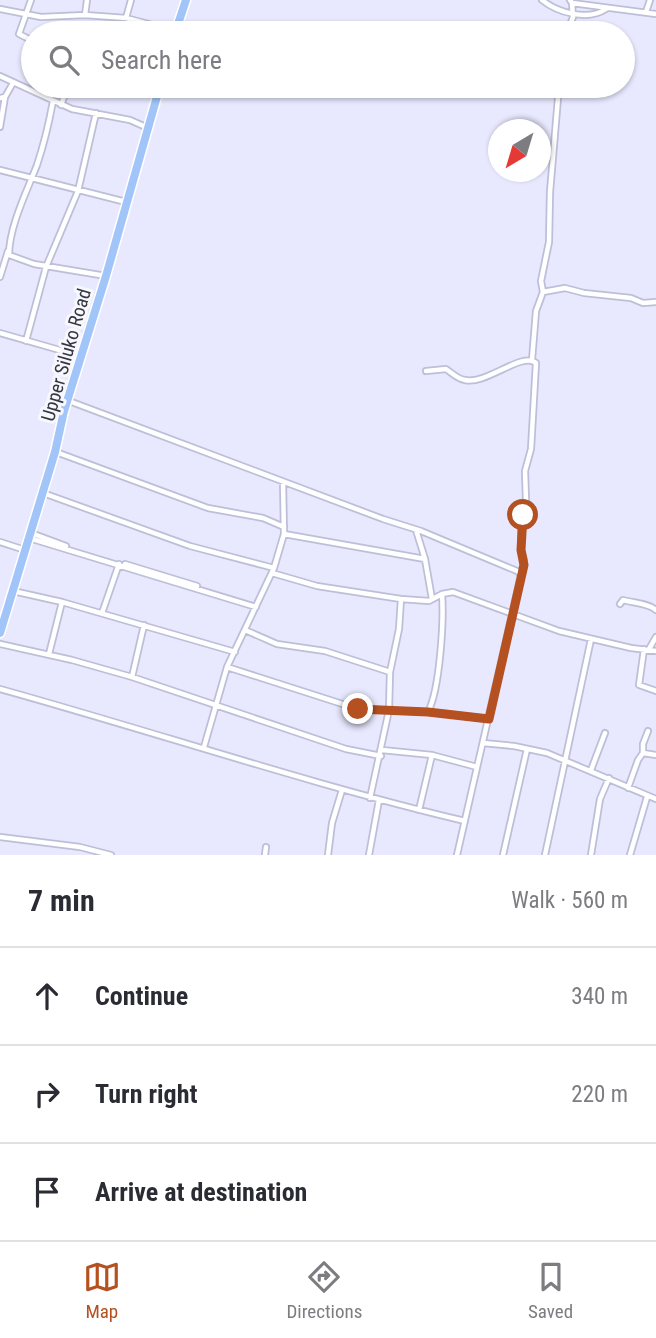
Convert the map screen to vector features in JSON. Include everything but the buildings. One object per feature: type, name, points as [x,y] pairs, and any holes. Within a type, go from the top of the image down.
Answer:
[{"type":"main road","points":[[179,21],[186,0]]},
{"type":"main road","name":"Upper Siluko Road","points":[[0,633],[157,98]]},
{"type":"street","points":[[23,21],[31,0]]},
{"type":"street","points":[[85,15],[88,0]]},
{"type":"street","points":[[126,18],[131,0]]},
{"type":"street","points":[[542,0],[572,13],[590,16],[606,9]]},
{"type":"street","points":[[646,12],[650,0]]},
{"type":"street","points":[[570,21],[571,2],[656,14]]},
{"type":"street","points":[[0,10],[41,17],[85,15],[137,21]]},
{"type":"street","points":[[0,76],[21,86]]},
{"type":"street","points":[[0,127],[3,97],[13,83]]},
{"type":"street","points":[[48,98],[61,105],[130,120],[148,128]]},
{"type":"street","points":[[61,105],[64,98]]},
{"type":"street","points":[[532,360],[536,311],[543,292],[541,281],[549,242],[550,192],[558,98]]},
{"type":"street","points":[[0,277],[47,131],[53,101]]},
{"type":"street","points":[[26,341],[46,267],[78,191],[96,113]]},
{"type":"street","points":[[0,170],[126,202]]},
{"type":"street","points":[[10,245],[11,257],[46,267],[106,276]]},
{"type":"street","points":[[543,292],[565,288],[631,298],[643,303],[656,302]]},
{"type":"street","points":[[0,333],[70,354],[78,366]]},
{"type":"street","points":[[70,354],[84,346]]},
{"type":"street","points":[[426,371],[446,369],[456,377],[473,381],[496,374],[526,359],[536,363],[531,449],[525,471],[526,501],[521,530],[524,560],[457,855]]},
{"type":"street","points":[[69,401],[416,530],[517,571],[521,575]]},
{"type":"street","points":[[55,452],[208,508],[263,518],[284,527]]},
{"type":"street","points":[[204,747],[227,667],[273,571],[284,534],[283,482]]},
{"type":"street","points":[[43,493],[190,546],[317,586],[421,601],[453,592],[513,615],[591,639],[656,651]]},
{"type":"street","points":[[416,530],[425,559],[432,599]]},
{"type":"street","points":[[284,534],[425,559]]},
{"type":"street","points":[[30,536],[256,607]]},
{"type":"street","points":[[0,542],[26,550]]},
{"type":"street","points":[[118,564],[197,586]]},
{"type":"street","points":[[101,613],[118,564]]},
{"type":"street","points":[[13,590],[235,652]]},
{"type":"street","points":[[428,712],[438,666],[443,616],[442,594]]},
{"type":"street","points":[[370,798],[389,710],[390,672],[399,629],[401,599]]},
{"type":"street","points":[[620,604],[623,600],[650,605],[656,610]]},
{"type":"street","points":[[49,654],[62,602]]},
{"type":"street","points":[[132,677],[144,625]]},
{"type":"street","points":[[246,630],[278,644],[325,651],[390,672]]},
{"type":"street","points":[[656,637],[647,649],[639,685],[656,691]]},
{"type":"street","points":[[545,855],[591,639]]},
{"type":"street","points":[[0,644],[49,654],[132,677],[346,749],[432,755],[477,767]]},
{"type":"street","points":[[227,667],[358,709],[428,712],[489,719]]},
{"type":"street","points":[[0,689],[370,798],[465,821]]},
{"type":"street","points":[[628,788],[643,753],[648,731]]},
{"type":"street","points":[[591,770],[604,733]]},
{"type":"street","points":[[483,743],[527,749],[566,761],[656,799]]},
{"type":"street","points":[[503,855],[527,749]]},
{"type":"street","points":[[643,753],[656,755]]},
{"type":"street","points":[[419,810],[432,755]]},
{"type":"street","points":[[591,855],[600,799],[609,778]]},
{"type":"street","points":[[328,855],[332,823],[342,790]]},
{"type":"street","points":[[630,855],[647,797]]},
{"type":"street","points":[[369,855],[379,800]]},
{"type":"street","points":[[0,837],[80,847],[111,855]]},
{"type":"street","points":[[265,855],[266,846]]},
{"type":"route","points":[[358,709],[428,712],[489,719],[524,565],[521,550],[523,515]]}]
